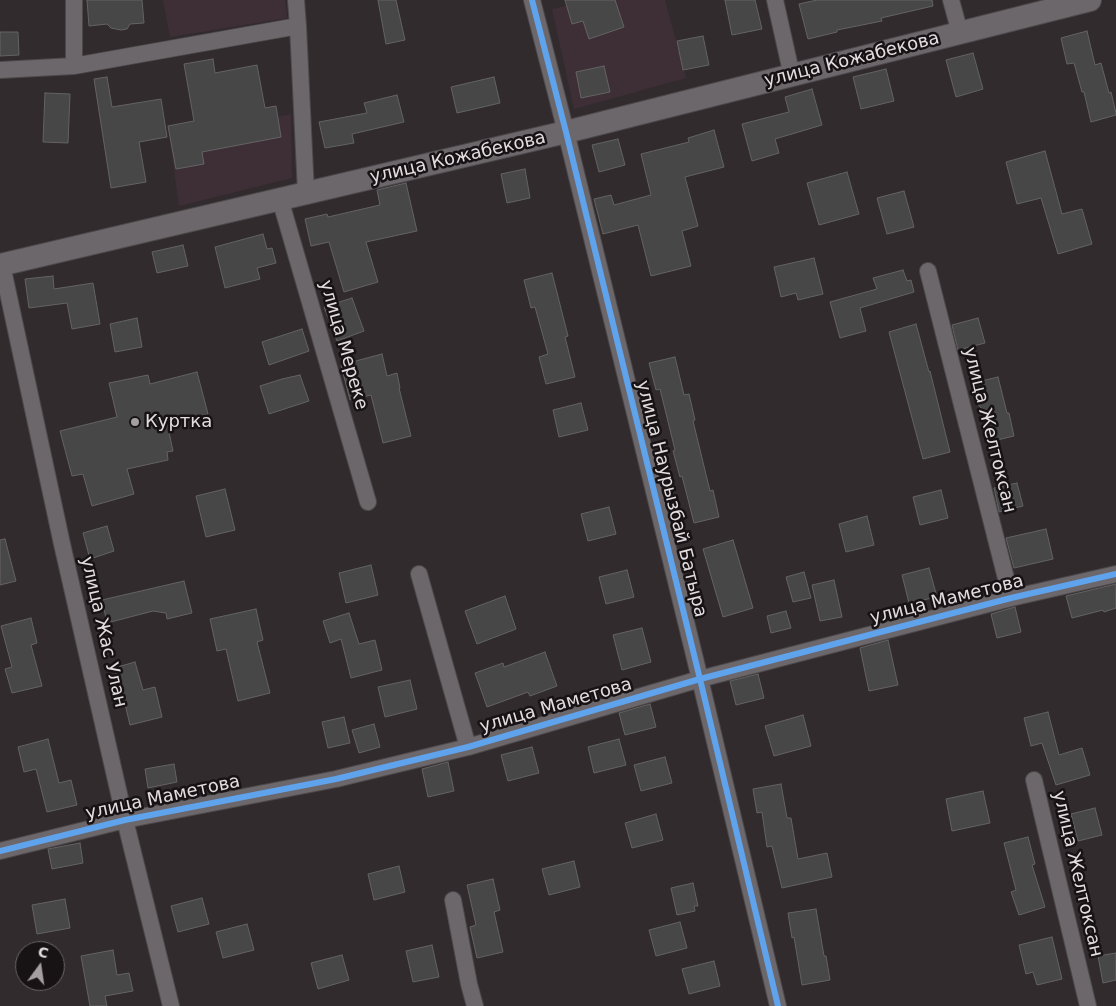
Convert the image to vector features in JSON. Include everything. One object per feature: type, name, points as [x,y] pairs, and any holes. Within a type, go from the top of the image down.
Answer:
[{"type":"main road","name":"улица Кожабекова","points":[[1,265],[566,132],[1090,0]]},
{"type":"street","points":[[74,0],[74,66]]},
{"type":"street","points":[[296,0],[306,193]]},
{"type":"street","name":"улица Наурызбай Батыра","points":[[532,0],[566,132],[778,1006]]},
{"type":"street","points":[[775,0],[792,76]]},
{"type":"street","points":[[950,0],[960,33]]},
{"type":"street","points":[[0,70],[74,66],[298,26]]},
{"type":"street","name":"улица Мереке","points":[[280,199],[368,502]]},
{"type":"street","name":"улица Жас Улан","points":[[1,265],[125,820],[171,1006]]},
{"type":"street","name":"улица Желтоксан","points":[[928,271],[1011,598]]},
{"type":"street","points":[[419,574],[468,747]]},
{"type":"street","name":"улица Маметова","points":[[0,851],[125,820],[336,779],[468,747],[700,680],[1011,598],[1116,574]]},
{"type":"street","name":"улица Желтоксан","points":[[1034,780],[1088,1006]]},
{"type":"street","points":[[453,900],[475,1006]]},
{"type":"shaded area","points":[[163,0],[285,0],[287,18],[170,37]]},
{"type":"shaded area","points":[[593,0],[665,0],[686,78],[574,109],[552,9]]},
{"type":"shaded area","points":[[291,114],[292,178],[179,206],[170,140]]},
{"type":"building","points":[[87,0],[142,0],[144,23],[130,24],[127,29],[121,30],[111,28],[107,24],[89,26]]},
{"type":"building","points":[[378,0],[396,0],[405,40],[386,44]]},
{"type":"building","points":[[565,0],[615,0],[624,27],[589,39],[583,21],[572,24]]},
{"type":"building","points":[[725,0],[755,0],[762,29],[732,35]]},
{"type":"building","points":[[817,0],[932,0],[933,6],[881,18],[882,21],[837,30],[837,32],[808,39],[799,4]]},
{"type":"building","points":[[1087,31],[1095,65],[1101,63],[1116,113],[1116,115],[1091,122],[1084,92],[1082,92],[1074,63],[1067,64],[1061,38]]},
{"type":"building","points":[[0,32],[18,32],[19,55],[0,56]]},
{"type":"building","points":[[703,36],[709,65],[683,70],[677,41]]},
{"type":"building","points":[[973,53],[983,89],[956,97],[946,60]]},
{"type":"building","points":[[213,59],[215,73],[257,65],[265,108],[276,106],[281,137],[202,152],[204,164],[176,169],[168,126],[194,121],[184,64]]},
{"type":"building","points":[[604,66],[610,92],[581,98],[576,72]]},
{"type":"building","points":[[886,69],[894,101],[861,109],[853,77]]},
{"type":"building","points":[[107,77],[112,107],[161,99],[167,137],[139,142],[146,182],[111,188],[94,79]]},
{"type":"building","points":[[494,77],[500,103],[457,113],[451,87]]},
{"type":"building","points":[[812,89],[822,125],[775,139],[779,153],[752,161],[742,124],[789,112],[785,97]]},
{"type":"building","points":[[45,93],[70,94],[68,143],[43,142]]},
{"type":"building","points":[[397,95],[404,122],[352,134],[354,143],[325,148],[319,122],[367,113],[364,103]]},
{"type":"building","points":[[714,130],[724,167],[685,177],[698,226],[682,231],[691,266],[651,276],[638,225],[603,234],[594,199],[611,195],[614,205],[651,195],[641,154],[689,142],[688,138]]},
{"type":"building","points":[[618,139],[625,165],[599,172],[592,145]]},
{"type":"building","points":[[1045,151],[1062,214],[1082,209],[1092,244],[1058,254],[1041,198],[1017,204],[1006,162]]},
{"type":"building","points":[[525,169],[530,198],[507,203],[501,174]]},
{"type":"building","points":[[847,172],[859,214],[819,225],[807,183]]},
{"type":"building","points":[[406,183],[417,231],[366,242],[378,282],[344,292],[329,242],[311,246],[305,219],[327,214],[328,217],[380,205],[377,190]]},
{"type":"building","points":[[904,191],[914,227],[887,234],[877,198]]},
{"type":"building","points":[[263,234],[267,249],[272,248],[276,263],[257,268],[260,279],[225,288],[215,247]]},
{"type":"building","points":[[183,245],[188,266],[157,273],[152,252]]},
{"type":"building","points":[[814,258],[823,294],[798,300],[796,293],[781,297],[774,267]]},
{"type":"building","points":[[903,270],[907,281],[911,280],[914,292],[860,308],[866,331],[840,338],[830,302],[877,289],[873,278]]},
{"type":"building","points":[[552,273],[568,336],[565,337],[575,377],[546,384],[539,357],[548,354],[535,307],[531,308],[524,280]]},
{"type":"building","points":[[53,276],[54,289],[93,283],[100,324],[72,329],[67,303],[29,308],[25,279]]},
{"type":"building","points":[[352,298],[364,331],[337,341],[324,307]]},
{"type":"building","points":[[137,318],[142,347],[115,352],[110,324]]},
{"type":"building","points":[[978,318],[985,343],[958,350],[952,325]]},
{"type":"building","points":[[916,324],[950,452],[923,459],[889,332]]},
{"type":"building","points":[[302,329],[309,351],[269,365],[262,342]]},
{"type":"building","points":[[382,354],[387,376],[397,373],[411,436],[383,443],[371,395],[350,400],[341,365]]},
{"type":"building","points":[[675,357],[684,395],[689,394],[695,420],[693,421],[710,491],[713,490],[719,517],[694,523],[682,476],[680,477],[673,451],[675,450],[660,389],[656,390],[649,363]]},
{"type":"building","points":[[197,372],[208,414],[167,423],[173,451],[167,452],[168,460],[127,469],[134,494],[92,506],[83,474],[72,476],[60,431],[117,417],[109,383],[148,375],[150,384]]},
{"type":"building","points":[[300,375],[309,401],[269,414],[260,386]]},
{"type":"building","points":[[998,377],[1014,436],[989,442],[973,383]]},
{"type":"building","points":[[581,403],[588,430],[559,437],[553,410]]},
{"type":"building","points":[[1017,483],[1023,506],[999,512],[994,488]]},
{"type":"building","points":[[225,489],[235,530],[206,537],[196,496]]},
{"type":"building","points":[[941,490],[948,518],[920,525],[913,497]]},
{"type":"building","points":[[609,507],[616,534],[588,541],[581,514]]},
{"type":"building","points":[[867,516],[874,545],[846,552],[839,524]]},
{"type":"building","points":[[107,526],[114,551],[90,559],[83,533]]},
{"type":"building","points":[[1046,529],[1053,559],[1014,568],[1006,538]]},
{"type":"building","points":[[5,539],[16,581],[0,585],[0,540]]},
{"type":"building","points":[[733,540],[753,608],[723,617],[703,549]]},
{"type":"building","points":[[371,565],[378,595],[346,603],[339,573]]},
{"type":"building","points":[[929,568],[937,597],[909,603],[902,575]]},
{"type":"building","points":[[627,570],[634,597],[606,604],[599,577]]},
{"type":"building","points":[[804,572],[811,598],[793,602],[786,577]]},
{"type":"building","points":[[834,580],[842,617],[820,621],[812,585]]},
{"type":"building","points":[[184,581],[192,613],[167,619],[166,613],[153,611],[107,623],[102,600]]},
{"type":"building","points":[[1116,584],[1116,608],[1072,618],[1066,596]]},
{"type":"building","points":[[505,596],[516,629],[477,644],[465,611]]},
{"type":"building","points":[[1015,607],[1021,632],[997,638],[991,614]]},
{"type":"building","points":[[256,609],[263,640],[257,642],[270,693],[238,701],[226,649],[217,651],[210,619]]},
{"type":"building","points":[[786,611],[791,628],[771,633],[767,616]]},
{"type":"building","points":[[349,613],[359,644],[375,640],[382,670],[351,678],[341,639],[330,643],[323,621]]},
{"type":"building","points":[[31,618],[37,643],[31,645],[42,686],[12,693],[5,669],[12,667],[1,626]]},
{"type":"building","points":[[642,628],[651,662],[622,670],[613,635]]},
{"type":"building","points":[[888,640],[898,685],[869,691],[860,648]]},
{"type":"building","points":[[545,652],[557,686],[530,696],[528,692],[487,707],[475,673],[503,663],[504,667]]},
{"type":"building","points":[[135,662],[143,690],[155,687],[162,717],[130,725],[121,687],[114,668]]},
{"type":"building","points":[[758,674],[764,698],[736,705],[730,681]]},
{"type":"building","points":[[410,680],[417,709],[385,717],[378,687]]},
{"type":"building","points":[[650,704],[656,727],[625,735],[619,713]]},
{"type":"building","points":[[1048,712],[1059,755],[1082,748],[1090,775],[1056,785],[1042,743],[1031,746],[1024,718]]},
{"type":"building","points":[[803,715],[811,746],[774,756],[765,726]]},
{"type":"building","points":[[344,717],[350,743],[328,748],[322,722]]},
{"type":"building","points":[[374,724],[380,747],[359,753],[352,730]]},
{"type":"building","points":[[48,739],[59,783],[71,780],[77,805],[47,812],[36,769],[24,772],[18,747]]},
{"type":"building","points":[[619,739],[626,765],[594,773],[588,747]]},
{"type":"building","points":[[532,747],[539,773],[508,781],[501,755]]},
{"type":"building","points":[[665,757],[672,783],[641,791],[634,765]]},
{"type":"building","points":[[448,762],[454,791],[428,797],[422,769]]},
{"type":"building","points":[[174,764],[177,782],[148,788],[145,769]]},
{"type":"building","points":[[781,784],[787,818],[791,818],[798,859],[827,853],[832,877],[782,888],[772,846],[767,847],[762,812],[757,813],[753,789]]},
{"type":"building","points":[[983,791],[990,823],[952,831],[946,799]]},
{"type":"building","points":[[1095,808],[1102,835],[1078,841],[1071,814]]},
{"type":"building","points":[[656,814],[663,840],[632,848],[625,823]]},
{"type":"building","points":[[1028,837],[1035,864],[1032,865],[1045,907],[1019,915],[1011,892],[1016,890],[1004,843]]},
{"type":"building","points":[[80,843],[83,863],[52,869],[48,849]]},
{"type":"building","points":[[574,861],[580,887],[549,895],[542,869]]},
{"type":"building","points":[[399,866],[405,892],[374,900],[368,874]]},
{"type":"building","points":[[493,879],[500,910],[494,912],[503,952],[477,958],[470,927],[476,925],[467,885]]},
{"type":"building","points":[[693,883],[698,906],[694,906],[695,911],[677,915],[671,888]]},
{"type":"building","points":[[202,898],[209,924],[178,932],[171,906]]},
{"type":"building","points":[[65,899],[70,928],[37,934],[32,905]]},
{"type":"building","points":[[816,909],[830,980],[802,985],[788,913]]},
{"type":"building","points":[[680,922],[687,948],[656,956],[649,930]]},
{"type":"building","points":[[247,924],[254,950],[223,958],[216,932]]},
{"type":"building","points":[[1052,937],[1062,979],[1037,985],[1033,972],[1026,974],[1019,945]]},
{"type":"building","points":[[432,945],[439,977],[413,982],[406,951]]},
{"type":"building","points":[[113,950],[117,975],[129,973],[133,991],[105,996],[107,1006],[90,1006],[81,956]]},
{"type":"building","points":[[1116,953],[1116,980],[1103,983],[1098,956]]},
{"type":"building","points":[[342,955],[349,980],[318,989],[311,963]]},
{"type":"building","points":[[714,961],[720,986],[689,994],[682,969]]},
{"type":"cycle path","points":[[532,0],[700,679],[778,1006]]},
{"type":"cycle path","points":[[0,851],[125,820],[336,779],[468,747],[700,679],[1011,598],[1116,574]]},
{"type":"place","name":"Куртка","points":[[135,422]]}]
